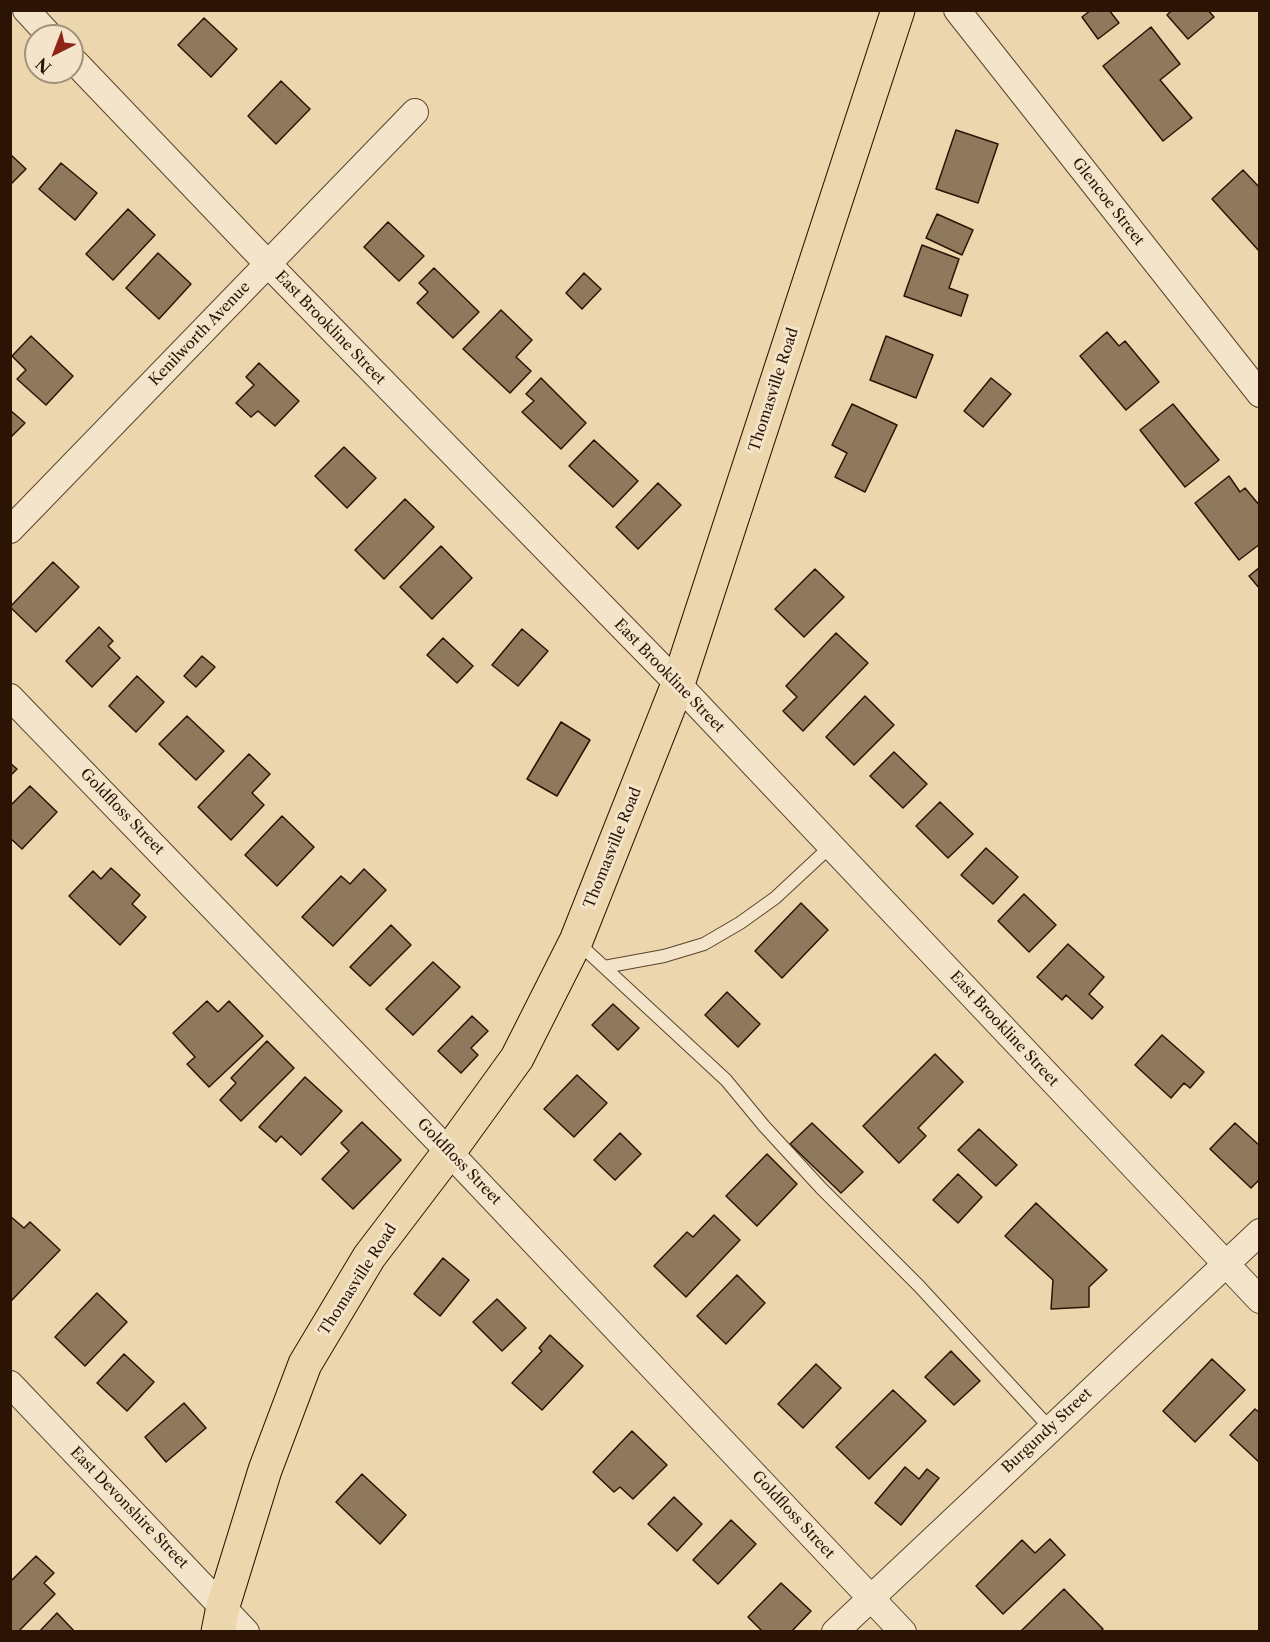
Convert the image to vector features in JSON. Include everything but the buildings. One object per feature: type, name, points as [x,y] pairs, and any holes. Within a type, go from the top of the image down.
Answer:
[{"type":"main road","name":"Thomasville Road","points":[[221,1619],[265,1470],[305,1364],[369,1257],[517,1058],[576,942],[678,684],[898,10]]},
{"type":"street","points":[[26,10],[39,24]]},
{"type":"street","name":"Glencoe Street","points":[[957,10],[1260,394]]},
{"type":"street","name":"East Brookline Street","points":[[84,72],[268,264],[678,684],[1260,1300]]},
{"type":"street","name":"Kenilworth Avenue","points":[[10,530],[416,112]]},
{"type":"street","name":"Goldfloss Street","points":[[10,697],[449,1152],[903,1632]]},
{"type":"street","name":"Burgundy Street","points":[[835,1632],[1260,1232]]},
{"type":"street","name":"East Devonshire Street","points":[[10,1384],[221,1619],[246,1632]]},
{"type":"lane","points":[[604,967],[664,956],[704,944],[776,898],[831,846]]},
{"type":"lane","points":[[576,942],[726,1080],[764,1126],[821,1188],[918,1286],[1050,1428]]}]
